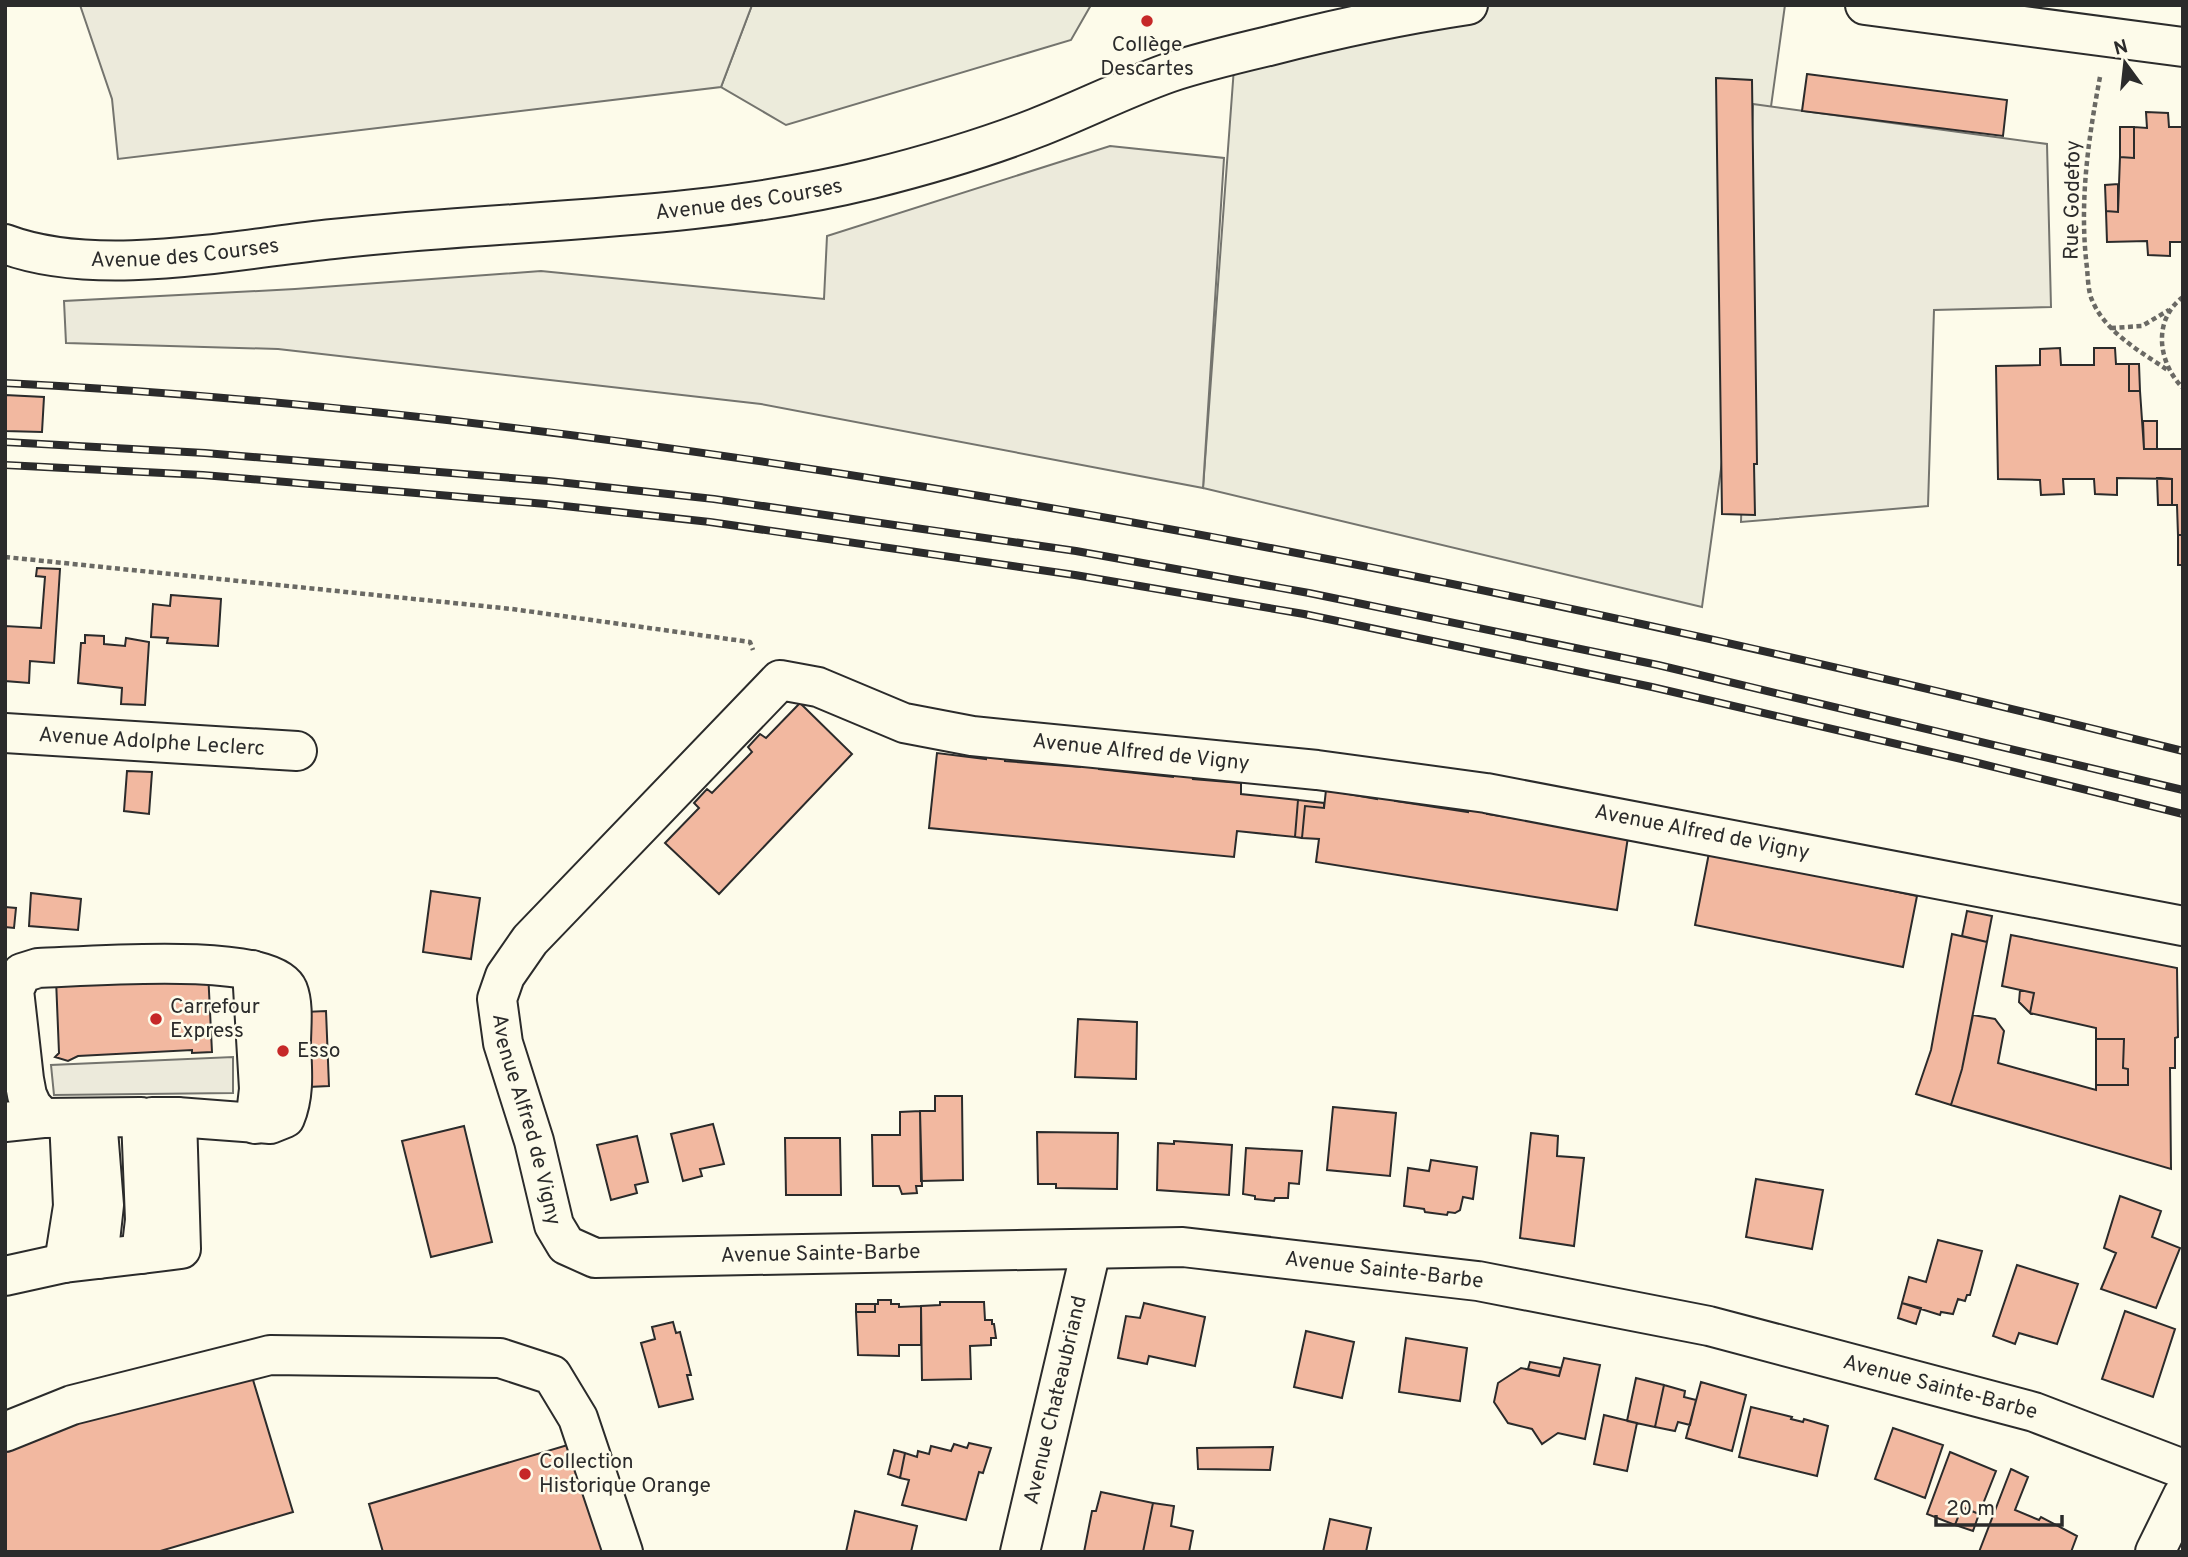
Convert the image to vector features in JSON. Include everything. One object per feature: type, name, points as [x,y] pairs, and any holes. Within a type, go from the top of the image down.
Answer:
[{"type":"street","name":"Avenue des Courses","points":[[5,244],[84,261],[179,257],[389,233],[716,207],[789,197],[945,160],[1036,128],[1163,75],[1201,63],[1332,30],[1468,5]]},
{"type":"street","points":[[1865,5],[2183,47]]},
{"type":"street","name":"Avenue Alfred de Vigny","points":[[566,1245],[554,1224],[534,1141],[503,1043],[497,999],[505,976],[530,940],[780,680],[818,687],[904,723],[972,736],[1317,769],[1486,793],[1677,827],[2183,926]]},
{"type":"street","name":"Avenue Adolphe Leclerc","points":[[5,733],[297,751]]},
{"type":"street","points":[[5,1122],[159,1117],[255,1124],[259,1089],[252,970],[210,964],[180,964],[38,968],[22,973],[14,990],[27,1095],[32,1106],[69,1118]]},
{"type":"street","points":[[5,1276],[81,1261],[141,1254],[159,1117]]},
{"type":"street","points":[[69,1118],[73,1206],[81,1261]]},
{"type":"street","name":"Avenue Sainte-Barbe","points":[[566,1245],[595,1258],[1183,1247],[1478,1282],[1709,1326],[2034,1412],[2183,1469]]},
{"type":"street","name":"Avenue Chateaubriand","points":[[1020,1552],[1091,1250]]},
{"type":"street","points":[[5,1432],[72,1405],[270,1355],[500,1358],[552,1375],[578,1418],[622,1552]]},
{"type":"street","points":[[2155,1552],[2183,1495]]},
{"type":"path","name":"Rue Godefoy","points":[[2108,38],[2087,148],[2084,243],[2091,299],[2110,328],[2169,371]]},
{"type":"path","points":[[2110,328],[2141,326],[2170,309],[2183,297]]},
{"type":"path","points":[[2170,309],[2164,320],[2161,352],[2172,377],[2183,388]]},
{"type":"path","points":[[5,557],[512,609],[750,642],[770,691]]},
{"type":"shaded area","points":[[80,5],[752,5],[721,87],[118,159],[112,99]]},
{"type":"shaded area","points":[[752,5],[1091,5],[1071,40],[786,125],[721,87]]},
{"type":"shaded area","points":[[1468,5],[1785,5],[1702,607],[1203,488],[1235,54]]},
{"type":"shaded area","points":[[1753,104],[2047,144],[2051,307],[1934,310],[1928,506],[1741,522]]},
{"type":"shaded area","points":[[1110,146],[1224,158],[1203,488],[761,404],[278,349],[66,343],[64,301],[295,289],[541,271],[824,299],[827,236]]},
{"type":"shaded area","points":[[233,1057],[233,1093],[54,1095],[51,1065]]},
{"type":"building","points":[[1807,74],[2007,100],[2003,136],[1802,111]]},
{"type":"building","points":[[1716,78],[1752,80],[1757,464],[1754,464],[1755,515],[1722,514]]},
{"type":"building","points":[[2146,112],[2168,113],[2169,127],[2183,127],[2183,242],[2170,242],[2170,256],[2148,255],[2147,241],[2107,242],[2106,211],[2118,212],[2120,157],[2134,158],[2134,127],[2147,128]]},
{"type":"building","points":[[2120,127],[2134,127],[2134,158],[2120,157]]},
{"type":"building","points":[[2118,184],[2118,212],[2106,211],[2105,185]]},
{"type":"building","points":[[2060,348],[2061,365],[2094,365],[2094,348],[2115,348],[2116,364],[2129,364],[2129,391],[2140,391],[2144,449],[2183,449],[2183,535],[2178,535],[2177,505],[2172,505],[2172,479],[2117,478],[2117,495],[2095,494],[2094,479],[2063,479],[2064,494],[2041,495],[2040,480],[1998,479],[1996,366],[2040,365],[2040,349]]},
{"type":"building","points":[[2129,364],[2139,364],[2140,391],[2129,391]]},
{"type":"building","points":[[5,395],[44,397],[42,432],[5,431]]},
{"type":"building","points":[[2143,421],[2157,421],[2157,449],[2144,449]]},
{"type":"building","points":[[2157,478],[2172,479],[2172,505],[2158,505]]},
{"type":"building","points":[[2178,535],[2183,535],[2183,565],[2178,565]]},
{"type":"building","points":[[37,568],[60,569],[54,663],[30,661],[29,683],[5,681],[5,626],[41,628],[45,577],[36,576]]},
{"type":"building","points":[[171,595],[221,599],[218,646],[167,643],[168,638],[151,637],[153,604],[170,606]]},
{"type":"building","points":[[85,635],[104,636],[104,644],[125,646],[126,638],[149,642],[145,705],[121,704],[122,688],[78,683],[81,643],[85,643]]},
{"type":"building","points":[[800,703],[852,754],[719,894],[665,843],[699,808],[694,803],[707,789],[712,793],[752,752],[748,747],[760,734],[766,738]]},
{"type":"building","points":[[986,752],[1005,753],[1005,761],[1080,767],[1080,761],[1099,762],[1099,769],[1173,777],[1174,770],[1194,771],[1193,779],[1241,783],[1241,794],[1298,800],[1295,837],[1237,831],[1234,857],[929,828],[937,753],[986,759]]},
{"type":"building","points":[[127,771],[152,772],[149,814],[124,811]]},
{"type":"building","points":[[1326,790],[1377,799],[1378,790],[1396,794],[1395,801],[1468,812],[1469,804],[1487,807],[1487,814],[1628,837],[1617,910],[1316,862],[1319,839],[1302,838],[1305,806],[1324,808]]},
{"type":"building","points":[[1298,800],[1324,803],[1324,808],[1305,806],[1302,838],[1295,837]]},
{"type":"building","points":[[1709,853],[1850,882],[1852,874],[1871,878],[1869,886],[1917,896],[1903,967],[1695,925]]},
{"type":"building","points":[[431,891],[480,898],[471,959],[423,952]]},
{"type":"building","points":[[31,893],[81,899],[78,930],[29,926]]},
{"type":"building","points":[[5,907],[16,908],[14,928],[5,927]]},
{"type":"building","points":[[1967,911],[1992,916],[1987,942],[1962,936]]},
{"type":"building","points":[[1952,934],[1987,942],[1962,1069],[1951,1105],[1916,1094],[1931,1050]]},
{"type":"building","points":[[2011,935],[2177,968],[2178,1037],[2175,1038],[2175,1068],[2170,1068],[2171,1169],[1951,1105],[1962,1069],[1973,1015],[1995,1019],[2004,1031],[1998,1063],[2096,1090],[2096,1085],[2128,1085],[2128,1069],[2123,1068],[2124,1039],[2096,1039],[2096,1028],[2030,1013],[2034,993],[2002,986]]},
{"type":"building","points":[[208,971],[212,1052],[192,1053],[192,1050],[78,1056],[68,1061],[55,1057],[59,1053],[56,979]]},
{"type":"building","points":[[2020,990],[2034,993],[2030,1013],[2019,1002]]},
{"type":"building","name":"Esso","points":[[326,1011],[329,1086],[241,1090],[238,1015]]},
{"type":"building","points":[[1078,1019],[1137,1022],[1136,1079],[1075,1077]]},
{"type":"building","points":[[2096,1039],[2124,1039],[2123,1068],[2128,1069],[2128,1085],[2096,1085]]},
{"type":"building","points":[[935,1096],[962,1096],[963,1180],[921,1181],[920,1111],[935,1111]]},
{"type":"building","points":[[1333,1107],[1396,1113],[1390,1176],[1327,1170]]},
{"type":"building","points":[[920,1111],[922,1186],[916,1186],[917,1193],[902,1194],[899,1186],[873,1186],[872,1135],[900,1135],[900,1112]]},
{"type":"building","points":[[713,1124],[724,1164],[700,1169],[702,1176],[683,1181],[671,1134]]},
{"type":"building","points":[[464,1126],[492,1242],[431,1257],[402,1141]]},
{"type":"building","points":[[1037,1132],[1118,1133],[1117,1189],[1056,1188],[1056,1184],[1038,1184]]},
{"type":"building","points":[[1531,1133],[1558,1136],[1557,1156],[1584,1158],[1574,1246],[1520,1238]]},
{"type":"building","points":[[637,1136],[648,1182],[635,1185],[637,1193],[611,1200],[597,1145]]},
{"type":"building","points":[[785,1138],[840,1138],[841,1195],[786,1195]]},
{"type":"building","points":[[1174,1141],[1232,1145],[1229,1195],[1157,1190],[1158,1143],[1174,1144]]},
{"type":"building","points":[[1246,1148],[1302,1151],[1299,1184],[1289,1183],[1288,1198],[1275,1198],[1274,1201],[1255,1199],[1255,1196],[1243,1194]]},
{"type":"building","points":[[1431,1160],[1477,1167],[1473,1199],[1463,1197],[1460,1210],[1455,1213],[1448,1212],[1447,1215],[1425,1212],[1424,1209],[1404,1206],[1408,1168],[1429,1171]]},
{"type":"building","points":[[1756,1179],[1823,1190],[1812,1249],[1746,1237]]},
{"type":"building","points":[[2120,1196],[2161,1211],[2152,1237],[2180,1248],[2156,1308],[2101,1289],[2116,1253],[2104,1248]]},
{"type":"building","points":[[1938,1240],[1982,1251],[1970,1295],[1967,1295],[1965,1301],[1958,1299],[1953,1314],[1941,1312],[1940,1315],[1902,1303],[1909,1277],[1926,1282]]},
{"type":"building","points":[[2017,1265],[2078,1284],[2057,1344],[2019,1333],[2015,1344],[1993,1336]]},
{"type":"building","points":[[878,1300],[891,1300],[891,1304],[899,1304],[899,1307],[921,1306],[921,1345],[899,1345],[899,1356],[858,1355],[856,1312],[875,1312]]},
{"type":"building","points":[[940,1302],[984,1302],[985,1320],[992,1320],[994,1324],[996,1338],[991,1338],[991,1345],[970,1346],[971,1379],[922,1380],[921,1306],[940,1305]]},
{"type":"building","points":[[1144,1303],[1205,1317],[1195,1366],[1149,1356],[1147,1364],[1118,1358],[1126,1316],[1140,1318]]},
{"type":"building","points":[[1902,1303],[1921,1308],[1916,1324],[1898,1318]]},
{"type":"building","points":[[856,1304],[875,1304],[875,1312],[856,1312]]},
{"type":"building","points":[[2125,1311],[2175,1329],[2153,1397],[2102,1379]]},
{"type":"building","points":[[673,1322],[676,1333],[680,1332],[691,1375],[687,1375],[693,1399],[659,1407],[641,1343],[655,1339],[652,1327]]},
{"type":"building","points":[[1306,1331],[1354,1342],[1342,1398],[1294,1387]]},
{"type":"building","points":[[1406,1338],[1467,1348],[1460,1401],[1399,1392]]},
{"type":"building","points":[[1564,1358],[1600,1365],[1585,1439],[1558,1433],[1542,1444],[1532,1429],[1508,1423],[1494,1402],[1498,1383],[1521,1368],[1559,1376]]},
{"type":"building","points":[[1530,1362],[1561,1368],[1559,1376],[1528,1369]]},
{"type":"building","points":[[250,1370],[293,1512],[157,1552],[5,1552],[5,1441]]},
{"type":"building","points":[[1636,1378],[1664,1385],[1655,1427],[1627,1421]]},
{"type":"building","points":[[1701,1382],[1746,1395],[1732,1451],[1686,1438]]},
{"type":"building","points":[[1664,1385],[1685,1391],[1684,1397],[1696,1400],[1690,1425],[1678,1422],[1675,1431],[1655,1427]]},
{"type":"building","points":[[1751,1407],[1803,1422],[1804,1419],[1828,1426],[1817,1476],[1739,1457]]},
{"type":"building","points":[[1604,1415],[1637,1423],[1627,1471],[1594,1464]]},
{"type":"building","points":[[1893,1428],[1943,1445],[1925,1498],[1875,1479]]},
{"type":"building","points":[[969,1443],[991,1448],[983,1473],[979,1472],[966,1520],[902,1505],[909,1480],[900,1478],[905,1453],[917,1457],[918,1451],[929,1454],[931,1446],[951,1451],[954,1444],[967,1448]]},
{"type":"building","name":"Collection Historique Orange","points":[[571,1444],[603,1552],[383,1552],[369,1504]]},
{"type":"building","points":[[1273,1447],[1270,1470],[1198,1469],[1197,1448]]},
{"type":"building","points":[[894,1450],[905,1453],[900,1478],[888,1474]]},
{"type":"building","points":[[1950,1452],[1996,1471],[1979,1514],[1962,1507],[1955,1525],[1927,1514]]},
{"type":"building","points":[[2011,1469],[2028,1477],[2015,1510],[2039,1520],[2041,1517],[2077,1536],[2071,1552],[1979,1552]]},
{"type":"building","points":[[1101,1492],[1153,1503],[1143,1552],[1084,1552],[1092,1511],[1096,1511]]},
{"type":"building","points":[[1153,1503],[1174,1506],[1171,1526],[1193,1531],[1189,1552],[1143,1552]]},
{"type":"building","points":[[1962,1507],[1979,1514],[1973,1531],[1955,1525]]},
{"type":"building","points":[[855,1511],[917,1526],[911,1552],[846,1552]]},
{"type":"building","points":[[1330,1519],[1371,1528],[1366,1552],[1323,1552]]},
{"type":"railway","points":[[5,383],[227,398],[558,433],[778,464],[1051,508],[1214,537],[1539,602],[1861,673],[2183,751]]},
{"type":"railway","points":[[5,442],[205,453],[549,481],[714,499],[1076,551],[1309,593],[1658,665],[2183,790]]},
{"type":"railway","points":[[5,465],[203,475],[546,504],[710,522],[1075,575],[1304,614],[1652,687],[2183,814]]},
{"type":"place","name":"Collège Descartes","points":[[1147,21]]},
{"type":"place","name":"Carrefour Express","points":[[156,1019]]},
{"type":"place","name":"Esso","points":[[283,1051]]},
{"type":"place","name":"Collection Historique Orange","points":[[525,1474]]}]
